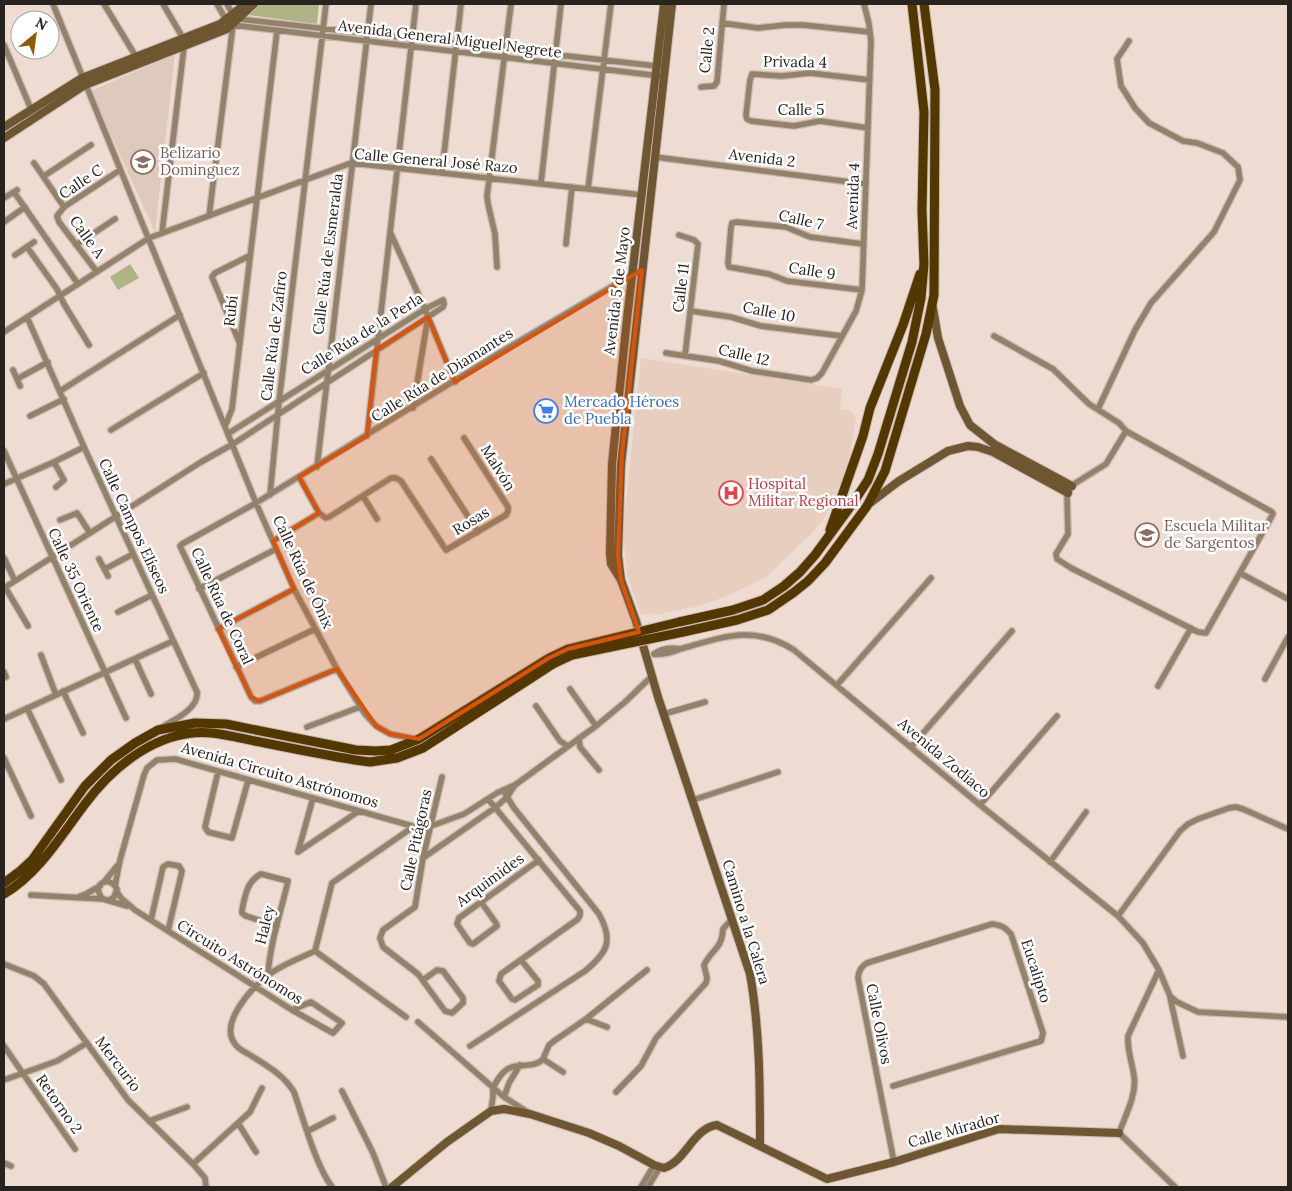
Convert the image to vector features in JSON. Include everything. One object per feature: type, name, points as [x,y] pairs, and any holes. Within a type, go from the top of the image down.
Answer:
[{"type":"main road","points":[[4,883],[32,860],[91,779],[111,760],[158,730],[195,723],[226,724],[356,750],[376,751],[398,748],[419,739],[549,658],[679,622],[733,610],[764,600],[800,572],[823,544],[863,487],[878,454],[917,323],[924,264],[922,210],[924,112],[912,4]]},
{"type":"main road","points":[[4,894],[16,887],[40,865],[87,801],[108,777],[134,755],[159,741],[178,736],[211,733],[355,760],[370,762],[397,758],[423,748],[570,652],[683,632],[737,620],[768,610],[808,581],[825,563],[867,506],[885,470],[932,308],[935,90],[924,4]]},
{"type":"main road","points":[[922,210],[934,211]]},
{"type":"main road","points":[[823,544],[836,515],[863,436],[870,408],[903,325],[924,264]]},
{"type":"street","name":"Calle Rúa de Ónix","points":[[53,4],[226,424],[256,503],[294,589],[337,669],[370,720],[382,730],[398,736],[419,739]]},
{"type":"street","points":[[104,4],[140,64]]},
{"type":"street","points":[[162,233],[184,47],[183,38],[163,4]]},
{"type":"street","points":[[217,4],[233,20]]},
{"type":"street","points":[[210,216],[233,20],[227,4]]},
{"type":"street","points":[[4,127],[31,109],[136,56],[233,20],[245,4]]},
{"type":"street","points":[[4,138],[84,82],[140,64],[220,32],[254,4]]},
{"type":"street","name":"Calle Rúa de Zafiro","points":[[270,495],[279,402],[326,4]]},
{"type":"street","name":"Calle Rúa de Esmeralda","points":[[317,466],[371,4]]},
{"type":"street","points":[[367,436],[416,4]]},
{"type":"street","points":[[442,172],[461,4]]},
{"type":"street","points":[[498,267],[496,234],[488,204],[511,4]]},
{"type":"street","points":[[541,183],[561,4]]},
{"type":"street","points":[[588,189],[611,4]]},
{"type":"street","name":"Avenida 5 de Mayo","points":[[660,77],[666,67],[664,4]]},
{"type":"street","name":"Avenida 5 de Mayo","points":[[650,655],[621,580],[611,564],[610,501],[613,453],[633,274],[660,77],[657,66],[666,20],[672,4]]},
{"type":"street","name":"Calle 2","points":[[701,87],[714,86],[717,82],[724,4]]},
{"type":"street","name":"Avenida 4","points":[[817,378],[822,373],[856,310],[862,290],[870,80],[870,32],[864,4]]},
{"type":"street","name":"Avenida General Miguel Negrete","points":[[233,20],[506,48],[666,67]]},
{"type":"street","name":"Avenida General Miguel Negrete","points":[[233,20],[277,31],[660,77]]},
{"type":"street","points":[[722,23],[758,28],[786,24],[870,32]]},
{"type":"street","name":"Rubí","points":[[226,424],[232,409],[277,31]]},
{"type":"street","points":[[1098,409],[1151,303],[1214,232],[1240,180],[1238,167],[1223,153],[1197,143],[1183,141],[1149,123],[1135,108],[1121,86],[1117,59],[1129,40]]},
{"type":"street","points":[[4,48],[31,109]]},
{"type":"street","name":"Privada 4","points":[[751,77],[755,74],[782,76],[810,73],[870,80]]},
{"type":"street","name":"Calle 5","points":[[751,77],[746,115],[748,119],[794,126],[820,121],[868,128]]},
{"type":"street","name":"Avenida 5 de Mayo","points":[[621,580],[618,555],[621,464],[656,157],[654,127]]},
{"type":"street","points":[[44,176],[91,145]]},
{"type":"street","name":"Avenida 2","points":[[656,157],[866,184]]},
{"type":"street","name":"Calle A","points":[[34,162],[64,207]]},
{"type":"street","name":"Calle General José Razo","points":[[4,332],[149,238],[351,163],[643,195]]},
{"type":"street","name":"Calle C","points":[[57,216],[64,207],[120,170]]},
{"type":"street","points":[[566,244],[572,187]]},
{"type":"street","points":[[4,198],[15,191],[78,284]]},
{"type":"street","points":[[4,222],[25,207]]},
{"type":"street","name":"Calle A","points":[[57,216],[59,222],[97,272]]},
{"type":"street","points":[[76,245],[115,219]]},
{"type":"street","name":"Calle 7","points":[[729,267],[732,223],[786,227],[810,237],[863,244]]},
{"type":"street","points":[[390,232],[455,382]]},
{"type":"street","points":[[638,234],[647,235]]},
{"type":"street","name":"Calle 11","points":[[679,236],[694,240],[698,244],[684,356]]},
{"type":"street","points":[[15,255],[34,242]]},
{"type":"street","points":[[27,247],[60,295],[89,345]]},
{"type":"street","points":[[240,346],[212,277],[215,273],[249,256]]},
{"type":"street","name":"Calle 9","points":[[729,267],[763,272],[787,281],[862,290]]},
{"type":"street","name":"Calle Rúa de Diamantes","points":[[256,503],[413,408],[496,355],[642,270]]},
{"type":"street","name":"Calle Rúa de la Perla","points":[[5,588],[201,462],[233,444],[428,317],[443,307],[444,302],[442,299],[425,309],[229,433]]},
{"type":"street","points":[[932,308],[938,338],[960,406],[970,425],[994,444],[1070,490]]},
{"type":"street","name":"Calle 10","points":[[691,311],[731,317],[760,326],[842,336]]},
{"type":"street","points":[[60,391],[180,315]]},
{"type":"street","name":"Calle Campos Elíseos","points":[[26,317],[48,362],[84,447],[197,696],[193,706],[158,730]]},
{"type":"street","points":[[413,408],[428,317]]},
{"type":"street","points":[[994,336],[1053,369],[1084,399],[1126,431],[1272,512],[1272,515],[1208,631],[1202,633],[1058,560],[1056,554],[1068,534],[1070,490]]},
{"type":"street","name":"Calle 12","points":[[666,353],[719,361],[752,371],[810,380],[817,378]]},
{"type":"street","points":[[17,379],[48,362]]},
{"type":"street","points":[[13,370],[20,386]]},
{"type":"street","points":[[111,430],[204,373]]},
{"type":"street","points":[[30,416],[64,399]]},
{"type":"street","points":[[1070,490],[1106,464],[1126,431]]},
{"type":"street","name":"Malvón","points":[[464,438],[508,507],[508,511]]},
{"type":"street","points":[[867,506],[899,481],[948,451],[963,446],[988,450],[1070,490]]},
{"type":"street","points":[[4,484],[84,447]]},
{"type":"street","name":"Calle 35 Oriente","points":[[4,451],[126,718]]},
{"type":"street","points":[[431,459],[478,532]]},
{"type":"street","points":[[54,462],[64,480],[56,487]]},
{"type":"street","points":[[300,477],[319,513],[326,518],[329,518],[362,496],[377,519]]},
{"type":"street","name":"Rosas","points":[[362,496],[391,478],[401,481],[446,550],[478,532],[508,511]]},
{"type":"street","points":[[610,501],[619,501]]},
{"type":"street","name":"Calle Rúa de Coral","points":[[256,503],[180,546],[236,667],[251,697],[255,701],[260,701],[337,669]]},
{"type":"street","points":[[60,520],[77,513],[90,533]]},
{"type":"street","points":[[273,541],[319,513]]},
{"type":"street","points":[[199,589],[276,549]]},
{"type":"street","points":[[105,569],[133,554]]},
{"type":"street","points":[[4,558],[15,581]]},
{"type":"street","points":[[99,559],[108,576]]},
{"type":"street","points":[[1240,573],[1288,599]]},
{"type":"street","points":[[837,685],[931,578]]},
{"type":"street","points":[[5,588],[28,626]]},
{"type":"street","points":[[218,629],[294,589]]},
{"type":"street","points":[[118,612],[152,595]]},
{"type":"street","points":[[1158,686],[1190,628]]},
{"type":"street","points":[[236,667],[315,629]]},
{"type":"street","points":[[911,747],[1012,631]]},
{"type":"street","name":"Avenida Zodíaco","points":[[650,655],[664,654],[727,635],[740,634],[755,634],[770,638],[783,642],[794,650],[980,805],[1118,916],[1144,943],[1159,970],[1170,996],[1183,1056]]},
{"type":"street","points":[[1265,679],[1288,637]]},
{"type":"street","points":[[4,718],[173,641]]},
{"type":"street","points":[[41,655],[56,695]]},
{"type":"street","name":"Camino a la Calera","points":[[650,655],[652,676],[664,714],[748,964],[755,1002],[760,1145]]},
{"type":"street","points":[[135,658],[151,694]]},
{"type":"street","points":[[423,858],[496,807],[508,797],[515,785],[596,726],[652,676]]},
{"type":"street","points":[[570,689],[596,726]]},
{"type":"street","points":[[63,691],[83,733]]},
{"type":"street","points":[[664,714],[705,702]]},
{"type":"street","points":[[536,706],[560,741],[568,746]]},
{"type":"street","points":[[307,727],[360,707]]},
{"type":"street","points":[[27,708],[61,780]]},
{"type":"street","points":[[980,805],[1057,716]]},
{"type":"street","points":[[579,738],[580,747],[599,770]]},
{"type":"street","points":[[4,758],[31,816]]},
{"type":"street","name":"Avenida Circuito Astrónomos","points":[[116,889],[120,860],[144,775],[152,763],[164,758],[174,759],[423,829],[464,814],[503,790],[515,785]]},
{"type":"street","points":[[218,772],[205,827],[208,832],[232,838],[248,781]]},
{"type":"street","points":[[693,800],[778,772]]},
{"type":"street","name":"Calle Pitágoras","points":[[423,980],[383,947],[380,938],[383,930],[415,908],[423,858],[442,777]]},
{"type":"street","points":[[470,1046],[598,961],[605,951],[608,938],[606,926],[599,914],[503,790]]},
{"type":"street","points":[[313,798],[298,852],[359,811]]},
{"type":"street","points":[[488,799],[580,911],[578,919],[501,974],[499,977],[504,987],[512,999],[515,1000],[538,985],[538,981],[522,960]]},
{"type":"street","points":[[1118,916],[1180,832],[1198,819],[1236,807],[1243,808],[1288,829]]},
{"type":"street","points":[[1050,862],[1086,812]]},
{"type":"street","points":[[332,1187],[326,1180],[318,1162],[294,1092],[276,1071],[234,1043],[231,1036],[231,1022],[235,1013],[268,975],[315,951],[332,883],[413,827]]},
{"type":"street","name":"Avenida Circuito Astrónomos","points":[[101,884],[114,871],[120,860]]},
{"type":"street","name":"Arquimides","points":[[481,902],[496,923],[495,928],[473,944],[470,943],[457,924],[459,918],[481,902],[539,860]]},
{"type":"street","points":[[151,920],[164,867],[168,864],[179,866],[182,871],[168,931]]},
{"type":"street","name":"Haley","points":[[268,975],[269,959],[288,881],[265,874],[258,875],[248,886],[242,914],[277,926]]},
{"type":"street","points":[[110,882],[116,889],[114,897],[106,900],[98,892],[101,884],[110,882]]},
{"type":"street","name":"Circuito Astrónomos","points":[[75,897],[86,894],[101,884]]},
{"type":"street","name":"Circuito Astrónomos","points":[[116,889],[126,903],[135,910],[292,1010],[333,1033],[342,1023],[314,1004],[308,1003],[292,1010]]},
{"type":"street","name":"Circuito Astrónomos","points":[[31,895],[106,900],[135,910]]},
{"type":"street","points":[[616,1092],[641,1066],[656,1038],[706,984],[707,978],[704,966],[721,942],[723,929],[732,919]]},
{"type":"street","name":"Eucalipto","points":[[992,924],[1007,928],[1011,934],[1043,1038]]},
{"type":"street","name":"Calle Olivos","points":[[894,1162],[858,978],[859,971],[867,963],[992,924]]},
{"type":"street","points":[[315,951],[406,1017]]},
{"type":"street","name":"Mercurio","points":[[4,964],[40,980],[128,1100],[205,1178],[206,1187]]},
{"type":"street","points":[[437,970],[443,971],[463,998],[464,1003],[452,1013],[448,1013],[423,980],[437,970]]},
{"type":"street","points":[[491,1111],[493,1088],[504,1071],[520,1065],[535,1065],[543,1059],[549,1046],[554,1041],[586,1019],[647,970]]},
{"type":"street","points":[[1159,970],[1128,1036],[1127,1045],[1134,1078],[1133,1093],[1118,1133],[1175,1187]]},
{"type":"street","points":[[1170,996],[1186,1008],[1198,1012],[1288,1017]]},
{"type":"street","points":[[586,1019],[607,1027]]},
{"type":"street","points":[[418,1022],[493,1088],[530,1114]]},
{"type":"street","name":"Calle Olivos","points":[[892,1086],[1037,1043],[1043,1038]]},
{"type":"street","points":[[4,1080],[57,1061],[87,1043]]},
{"type":"street","name":"Retorno 2","points":[[4,1046],[76,1149]]},
{"type":"street","points":[[543,1059],[563,1072]]},
{"type":"street","points":[[504,1097],[520,1065]]},
{"type":"street","points":[[192,1164],[254,1108],[262,1088]]},
{"type":"street","points":[[342,1091],[373,1153],[386,1187]]},
{"type":"street","points":[[149,1121],[187,1107]]},
{"type":"street","points":[[392,1187],[447,1142],[491,1111],[504,1109],[530,1114],[609,1141],[657,1166],[668,1167],[675,1162],[710,1126],[717,1125],[760,1145]]},
{"type":"street","points":[[308,1131],[333,1118]]},
{"type":"street","points":[[238,1123],[256,1152]]},
{"type":"street","name":"Calle Mirador","points":[[760,1145],[827,1178],[894,1162],[999,1129],[1118,1133]]},
{"type":"street","points":[[4,1163],[11,1166]]},
{"type":"street","points":[[641,1187],[657,1166]]},
{"type":"street","points":[[648,1187],[657,1166]]},
{"type":"highlighted area","points":[[642,270],[622,454],[618,555],[621,580],[639,632],[568,649],[549,658],[419,739],[390,734],[376,726],[337,669],[260,701],[251,697],[218,629],[294,589],[273,541],[319,513],[299,477],[367,436],[376,350],[428,317],[455,382]]},
{"type":"shaded area","name":"Belizario Dominguez","points":[[175,54],[155,232],[91,91]]},
{"type":"shaded area","name":"Hospital Militar Regional","points":[[641,358],[842,389],[840,409],[851,411],[856,418],[847,470],[825,517],[813,532],[766,577],[729,595],[699,606],[660,614],[641,615],[627,574],[623,532]]},
{"type":"green space","points":[[259,4],[319,4],[317,24],[248,15]]},
{"type":"green space","points":[[130,264],[139,278],[118,290],[110,277]]},
{"type":"place","name":"Belizario Dominguez","points":[[143,162]]},
{"type":"place","name":"Mercado Héroes de Puebla","points":[[546,411]]},
{"type":"place","name":"Hospital Militar Regional","points":[[731,493]]},
{"type":"place","name":"Escuela Militar de Sargentos","points":[[1147,535]]}]
